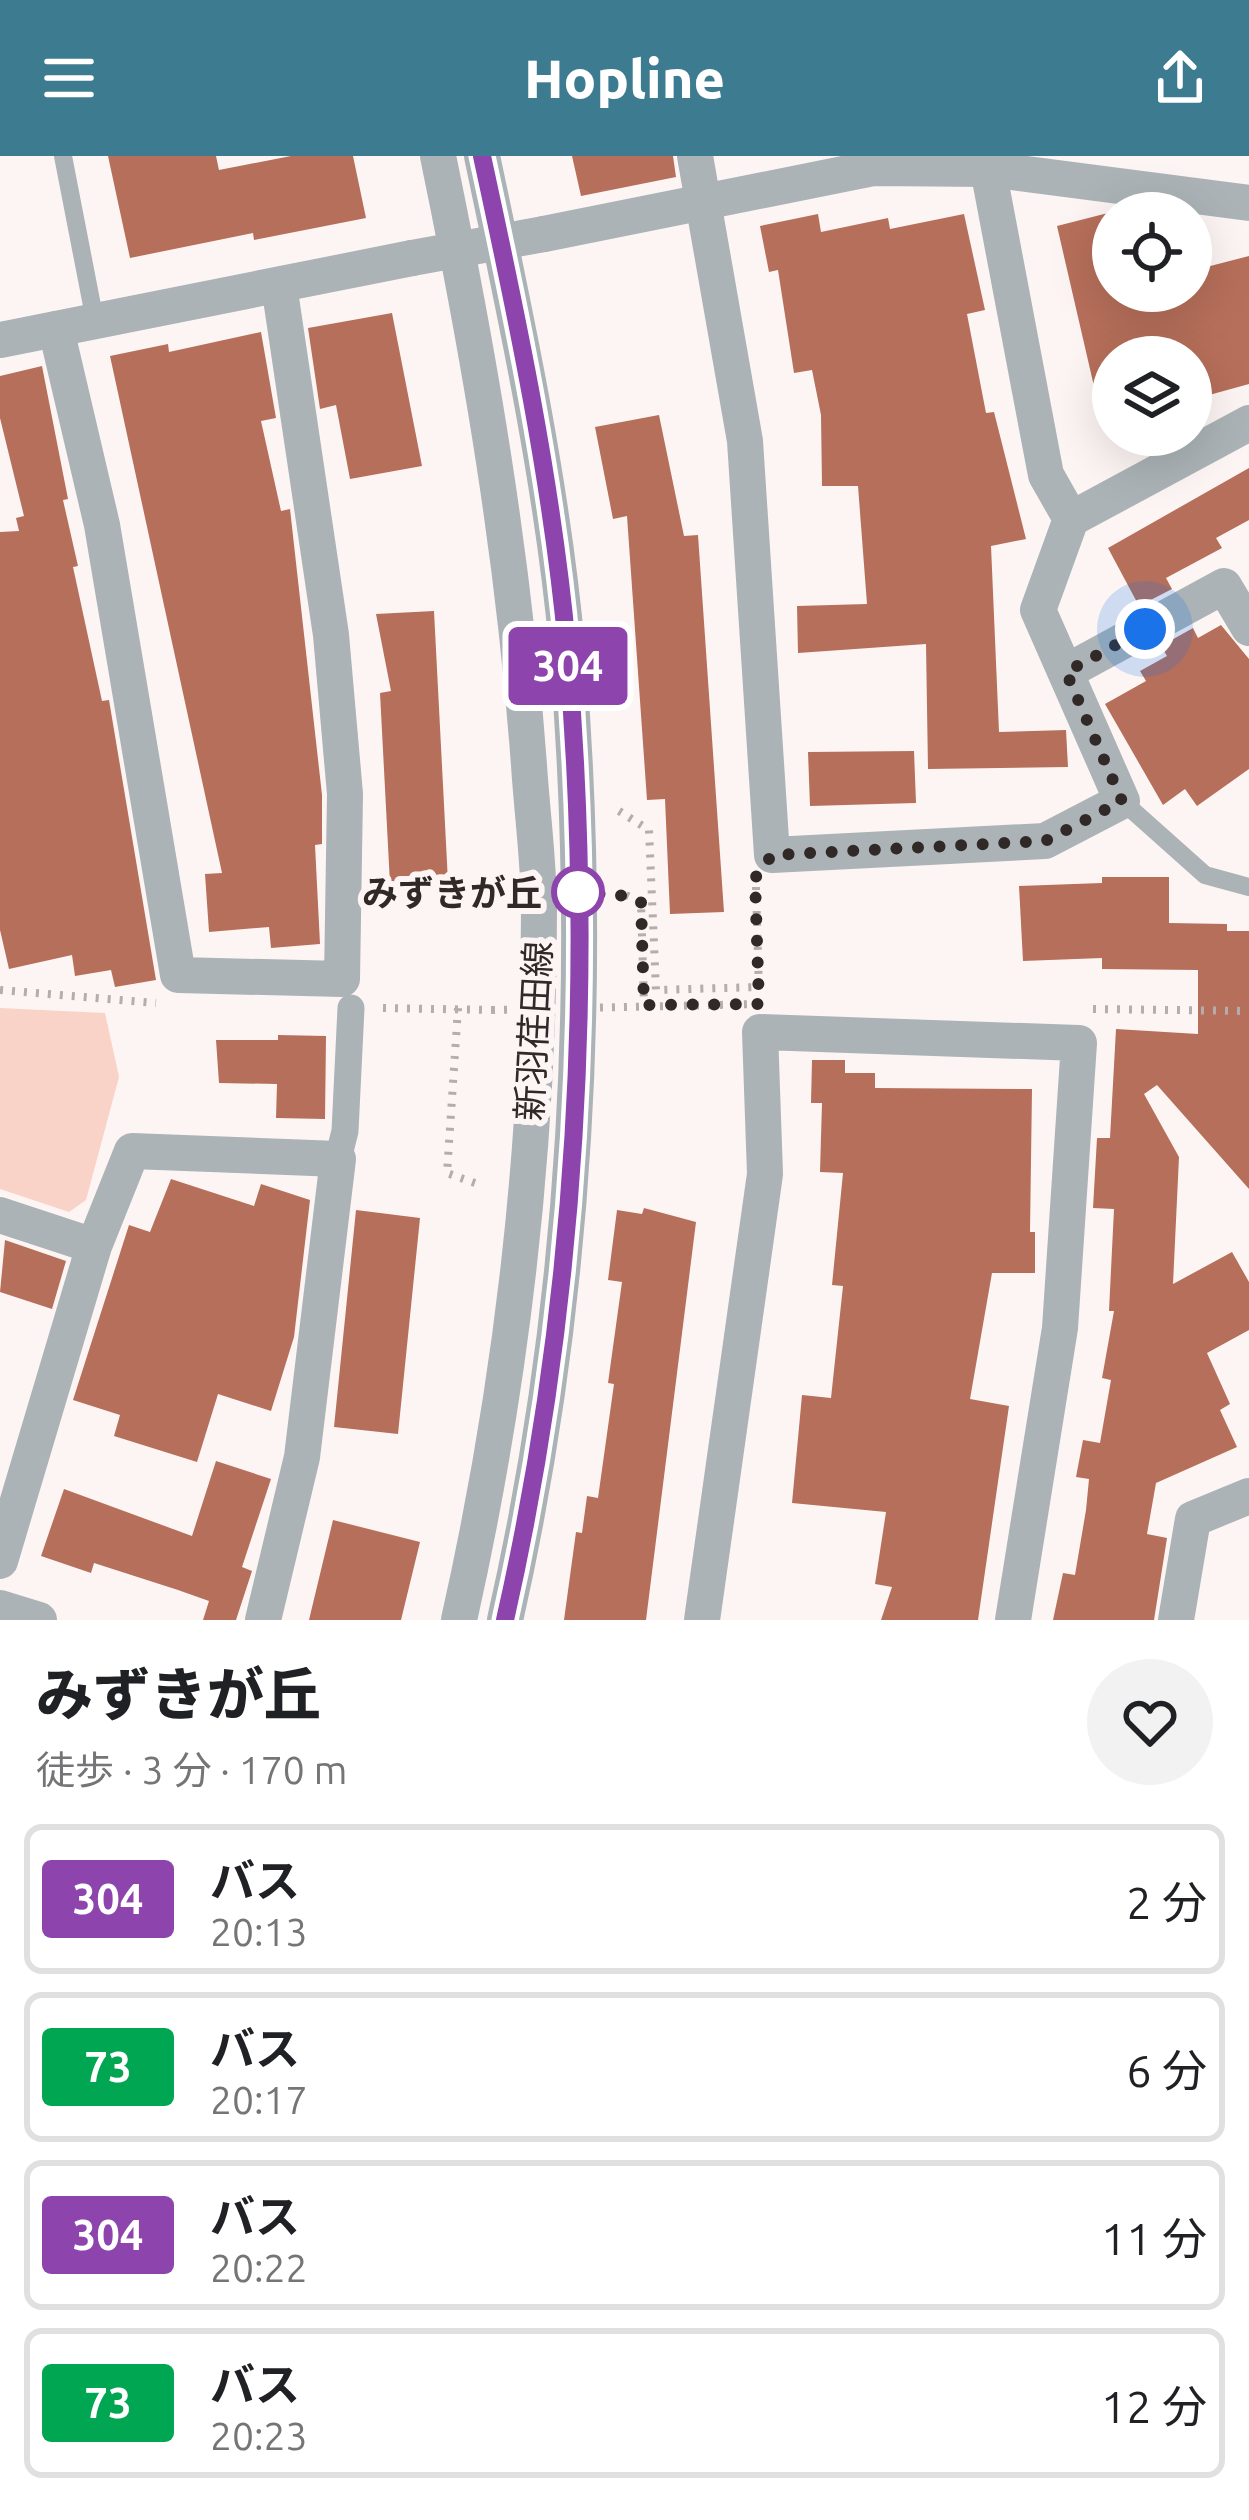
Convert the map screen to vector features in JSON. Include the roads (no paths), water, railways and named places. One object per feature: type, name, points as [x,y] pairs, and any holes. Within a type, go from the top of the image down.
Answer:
[{"type":"street","name":"新羽荏田線","points":[[438,156],[489,406],[518,602],[539,907],[522,1237],[500,1416],[458,1620]]},
{"type":"street","name":"新羽荏田線","points":[[482,156],[514,305],[566,644],[580,966],[569,1195],[559,1289],[545,1408],[505,1620]]},
{"type":"street","points":[[695,156],[745,441],[772,855],[1045,841],[1122,801],[1038,610],[1071,519],[1249,423]]},
{"type":"street","points":[[0,340],[873,168],[988,169],[1249,203]]},
{"type":"street","points":[[988,169],[1046,475],[1071,519]]},
{"type":"street","points":[[56,329],[102,525],[178,976],[342,979],[345,794],[332,635],[279,285]]},
{"type":"street","points":[[1066,672],[1224,586],[1249,628]]},
{"type":"street","points":[[263,1620],[302,1457],[351,1008]]},
{"type":"street","points":[[702,1620],[765,1174],[760,1018],[1079,1042],[1060,1328],[1013,1620]]},
{"type":"street","points":[[0,1561],[94,1246],[132,1151],[338,1160]]},
{"type":"street","points":[[0,1215],[94,1246]]},
{"type":"street","points":[[1177,1620],[1193,1519],[1249,1496]]},
{"type":"street","points":[[0,1608],[39,1620]]},
{"type":"lane","points":[[63,156],[95,321]]},
{"type":"lane","points":[[1122,801],[1205,875],[1249,887]]},
{"type":"place","name":"みずきが丘","points":[[578,892]]}]
